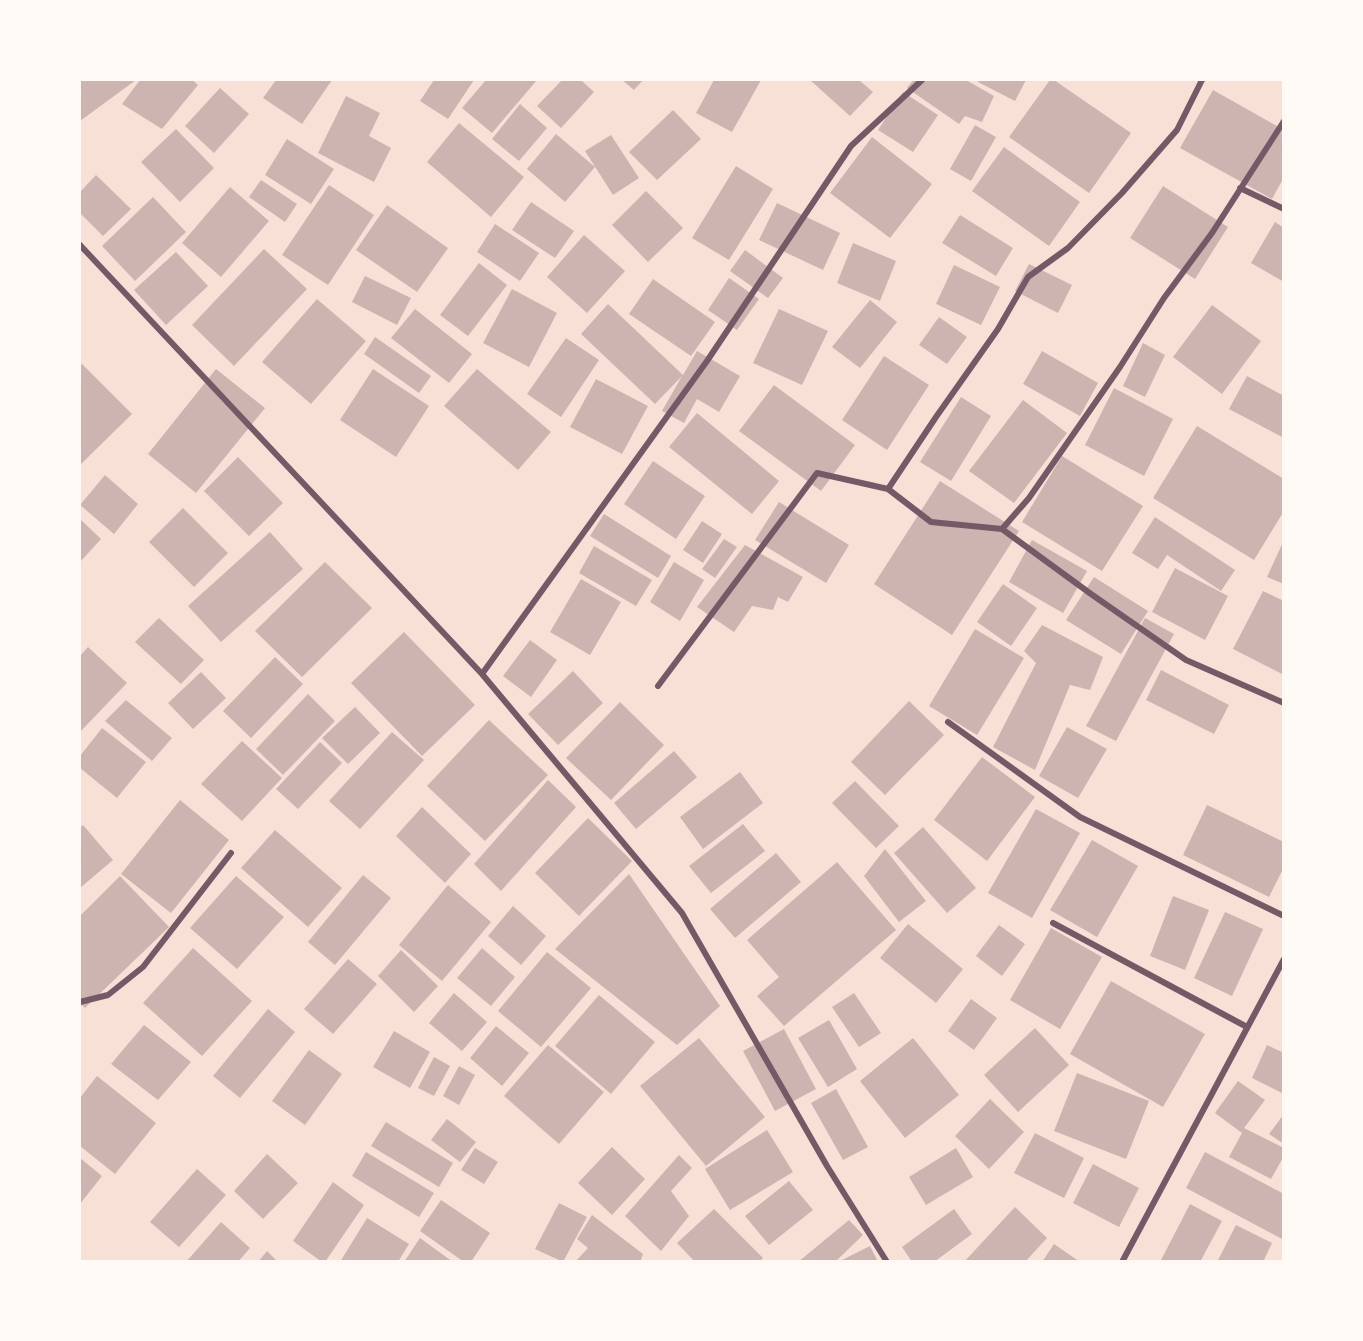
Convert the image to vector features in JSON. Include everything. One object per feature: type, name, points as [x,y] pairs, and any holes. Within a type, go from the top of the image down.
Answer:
[{"type":"street","points":[[483,674],[707,361],[851,146],[922,80]]},
{"type":"street","points":[[888,489],[998,329],[1028,277],[1068,248],[1177,130],[1202,80]]},
{"type":"street","points":[[1002,530],[1029,498],[1101,394],[1164,298],[1212,233],[1284,121]]},
{"type":"street","points":[[1240,188],[1284,209]]},
{"type":"street","points":[[80,244],[483,674],[682,914],[827,1166],[887,1262]]},
{"type":"street","points":[[658,686],[816,473],[888,489],[931,522],[1002,530],[1186,660],[1284,703]]},
{"type":"street","points":[[948,722],[1080,817],[1284,916]]},
{"type":"street","points":[[80,1002],[108,995],[143,967],[231,853]]},
{"type":"street","points":[[1053,923],[1247,1027]]},
{"type":"street","points":[[1122,1262],[1284,959]]},
{"type":"building","points":[[80,80],[136,80],[80,121]]},
{"type":"building","points":[[140,80],[192,80],[198,85],[162,129],[122,104]]},
{"type":"building","points":[[276,80],[332,80],[302,124],[263,98]]},
{"type":"building","points":[[434,80],[474,80],[448,119],[420,101]]},
{"type":"building","points":[[486,80],[537,80],[492,133],[462,108]]},
{"type":"building","points":[[562,80],[581,80],[594,92],[561,128],[537,106]]},
{"type":"building","points":[[622,80],[643,80],[634,90]]},
{"type":"building","points":[[714,80],[761,80],[732,132],[696,113]]},
{"type":"building","points":[[810,80],[859,80],[873,92],[850,116]]},
{"type":"building","points":[[913,80],[966,80],[994,96],[982,122],[965,116],[959,124],[907,88]]},
{"type":"building","points":[[980,80],[1026,80],[1015,101],[978,82]]},
{"type":"building","points":[[1050,80],[1054,80],[1131,133],[1089,193],[1009,137]]},
{"type":"building","points":[[220,88],[249,114],[214,153],[185,126]]},
{"type":"building","points":[[1213,90],[1284,130],[1284,177],[1272,199],[1180,148]]},
{"type":"building","points":[[903,92],[938,115],[913,152],[878,130]]},
{"type":"building","points":[[346,96],[380,113],[369,136],[391,148],[374,182],[318,153]]},
{"type":"building","points":[[520,104],[547,128],[519,161],[492,139]]},
{"type":"building","points":[[673,110],[701,139],[657,180],[629,152]]},
{"type":"building","points":[[459,123],[524,177],[491,217],[427,162]]},
{"type":"building","points":[[975,125],[996,137],[971,181],[950,169]]},
{"type":"building","points":[[176,129],[214,168],[180,202],[141,162]]},
{"type":"building","points":[[556,134],[595,167],[565,202],[527,169]]},
{"type":"building","points":[[611,135],[639,178],[613,195],[585,151]]},
{"type":"building","points":[[872,137],[932,184],[890,238],[830,193]]},
{"type":"building","points":[[287,139],[334,169],[311,204],[265,175]]},
{"type":"building","points":[[1004,147],[1080,202],[1049,246],[972,191]]},
{"type":"building","points":[[736,166],[773,189],[729,260],[692,238]]},
{"type":"building","points":[[96,175],[131,209],[103,236],[80,213],[80,192]]},
{"type":"building","points":[[261,180],[297,204],[285,222],[249,197]]},
{"type":"building","points":[[329,185],[374,215],[328,285],[282,255]]},
{"type":"building","points":[[1163,186],[1228,227],[1195,279],[1130,238]]},
{"type":"building","points":[[230,187],[269,221],[221,277],[182,243]]},
{"type":"building","points":[[646,191],[683,228],[648,262],[612,225]]},
{"type":"building","points":[[153,197],[186,232],[135,281],[102,246]]},
{"type":"building","points":[[531,202],[574,231],[555,258],[512,230]]},
{"type":"building","points":[[777,203],[840,233],[823,270],[759,240]]},
{"type":"building","points":[[387,205],[448,248],[417,292],[356,250]]},
{"type":"building","points":[[960,215],[1013,248],[996,276],[942,243]]},
{"type":"building","points":[[1275,222],[1284,228],[1284,282],[1251,263]]},
{"type":"building","points":[[495,224],[539,253],[520,281],[477,252]]},
{"type":"building","points":[[584,235],[625,271],[587,313],[547,277]]},
{"type":"building","points":[[853,243],[896,261],[880,301],[837,283]]},
{"type":"building","points":[[264,249],[307,289],[234,366],[192,325]]},
{"type":"building","points":[[745,250],[783,278],[768,298],[730,271]]},
{"type":"building","points":[[176,252],[208,286],[166,325],[134,290]]},
{"type":"building","points":[[479,263],[507,285],[468,336],[440,315]]},
{"type":"building","points":[[1029,264],[1072,285],[1058,313],[1015,291]]},
{"type":"building","points":[[954,265],[1000,287],[981,325],[936,304]]},
{"type":"building","points":[[365,276],[411,298],[397,325],[352,302]]},
{"type":"building","points":[[729,278],[759,299],[737,330],[708,310]]},
{"type":"building","points":[[653,279],[715,322],[691,356],[629,314]]},
{"type":"building","points":[[512,289],[557,313],[529,367],[483,343]]},
{"type":"building","points":[[317,299],[366,341],[311,404],[262,362]]},
{"type":"building","points":[[870,300],[897,322],[860,368],[832,347]]},
{"type":"building","points":[[608,304],[683,375],[697,351],[740,376],[719,412],[697,399],[684,423],[662,411],[682,376],[655,404],[581,334]]},
{"type":"building","points":[[1212,305],[1261,341],[1222,394],[1173,357]]},
{"type":"building","points":[[415,309],[472,354],[449,383],[391,338]]},
{"type":"building","points":[[779,309],[828,331],[802,385],[753,363]]},
{"type":"building","points":[[939,317],[967,337],[947,364],[919,345]]},
{"type":"building","points":[[375,337],[431,376],[419,393],[364,354]]},
{"type":"building","points":[[566,338],[599,360],[561,417],[527,394]]},
{"type":"building","points":[[1143,343],[1165,355],[1145,397],[1123,386]]},
{"type":"building","points":[[1042,351],[1098,383],[1080,416],[1023,384]]},
{"type":"building","points":[[884,356],[929,385],[887,450],[842,420]]},
{"type":"building","points":[[82,364],[132,414],[80,465],[80,366]]},
{"type":"building","points":[[216,369],[265,408],[196,493],[148,454]]},
{"type":"building","points":[[373,369],[429,406],[396,457],[340,420]]},
{"type":"building","points":[[477,369],[551,432],[518,470],[444,406]]},
{"type":"building","points":[[1247,376],[1284,396],[1284,438],[1229,409]]},
{"type":"building","points":[[596,379],[648,406],[622,454],[570,427]]},
{"type":"building","points":[[774,385],[855,445],[821,491],[739,431]]},
{"type":"building","points":[[1114,388],[1173,419],[1144,476],[1085,445]]},
{"type":"building","points":[[961,397],[991,416],[951,481],[920,462]]},
{"type":"building","points":[[1023,400],[1067,433],[1014,503],[969,471]]},
{"type":"building","points":[[697,413],[779,481],[752,514],[669,447]]},
{"type":"building","points":[[1197,426],[1284,479],[1284,511],[1254,560],[1153,498]]},
{"type":"building","points":[[1062,456],[1143,506],[1102,571],[1022,522]]},
{"type":"building","points":[[238,457],[283,503],[249,536],[204,491]]},
{"type":"building","points":[[653,461],[705,496],[676,539],[624,504]]},
{"type":"building","points":[[105,475],[138,504],[114,534],[80,505]]},
{"type":"building","points":[[940,481],[1019,531],[952,635],[874,584]]},
{"type":"building","points":[[779,502],[849,545],[826,583],[755,540]]},
{"type":"building","points":[[183,508],[228,553],[194,587],[149,542]]},
{"type":"building","points":[[604,514],[671,556],[658,578],[590,536]]},
{"type":"building","points":[[1155,517],[1235,570],[1221,591],[1167,555],[1158,569],[1132,553]]},
{"type":"building","points":[[80,519],[101,539],[80,562]]},
{"type":"building","points":[[702,521],[722,534],[703,563],[683,550]]},
{"type":"building","points":[[270,532],[303,569],[221,642],[188,606]]},
{"type":"building","points":[[724,539],[737,547],[715,578],[702,569]]},
{"type":"building","points":[[1032,540],[1087,571],[1063,613],[1009,582]]},
{"type":"building","points":[[1284,540],[1284,584],[1267,577]]},
{"type":"building","points":[[745,545],[803,577],[788,602],[778,597],[773,610],[752,606],[734,632],[697,607]]},
{"type":"building","points":[[594,546],[652,580],[636,606],[579,573]]},
{"type":"building","points":[[325,562],[372,608],[302,677],[255,631]]},
{"type":"building","points":[[674,562],[704,580],[680,621],[650,602]]},
{"type":"building","points":[[1175,568],[1228,596],[1205,640],[1152,612]]},
{"type":"building","points":[[1094,577],[1148,611],[1121,654],[1066,620]]},
{"type":"building","points":[[581,579],[621,602],[590,655],[550,632]]},
{"type":"building","points":[[1003,584],[1037,608],[1011,646],[977,622]]},
{"type":"building","points":[[1263,591],[1284,601],[1284,675],[1233,649]]},
{"type":"building","points":[[159,618],[204,660],[181,684],[135,642]]},
{"type":"building","points":[[1145,618],[1174,634],[1116,741],[1086,726]]},
{"type":"building","points":[[1042,625],[1103,657],[1090,690],[1070,685],[1035,770],[993,747],[1036,663],[1024,651]]},
{"type":"building","points":[[975,629],[1024,658],[977,735],[929,706]]},
{"type":"building","points":[[404,632],[475,705],[422,756],[351,683]]},
{"type":"building","points":[[530,640],[557,660],[531,697],[503,676]]},
{"type":"building","points":[[88,647],[127,683],[80,732],[80,656]]},
{"type":"building","points":[[275,657],[303,684],[251,738],[223,711]]},
{"type":"building","points":[[1161,670],[1229,705],[1214,734],[1146,700]]},
{"type":"building","points":[[573,671],[603,703],[558,745],[528,714]]},
{"type":"building","points":[[201,672],[226,698],[193,729],[168,703]]},
{"type":"building","points":[[308,694],[335,721],[283,775],[256,749]]},
{"type":"building","points":[[126,700],[172,738],[152,761],[105,721]]},
{"type":"building","points":[[909,701],[944,735],[885,795],[851,762]]},
{"type":"building","points":[[620,702],[664,745],[611,800],[566,758]]},
{"type":"building","points":[[355,707],[380,733],[348,764],[322,738]]},
{"type":"building","points":[[489,720],[548,775],[485,841],[427,786]]},
{"type":"building","points":[[1067,727],[1107,749],[1078,798],[1039,776]]},
{"type":"building","points":[[102,728],[146,762],[117,798],[80,768],[80,756]]},
{"type":"building","points":[[392,732],[424,760],[360,829],[329,801]]},
{"type":"building","points":[[242,741],[282,778],[242,821],[201,784]]},
{"type":"building","points":[[320,742],[342,763],[298,809],[276,789]]},
{"type":"building","points":[[674,751],[697,777],[636,829],[614,803]]},
{"type":"building","points":[[982,757],[1035,797],[987,861],[934,820]]},
{"type":"building","points":[[740,772],[763,803],[703,849],[680,817]]},
{"type":"building","points":[[548,780],[576,807],[501,891],[474,864]]},
{"type":"building","points":[[855,781],[899,826],[876,848],[832,803]]},
{"type":"building","points":[[180,800],[229,840],[171,913],[121,874]]},
{"type":"building","points":[[1207,805],[1284,842],[1284,867],[1269,897],[1183,855]]},
{"type":"building","points":[[422,807],[471,854],[445,883],[396,836]]},
{"type":"building","points":[[1036,809],[1080,833],[1032,918],[988,893]]},
{"type":"building","points":[[588,818],[632,861],[579,916],[535,873]]},
{"type":"building","points":[[743,824],[765,851],[711,893],[689,866]]},
{"type":"building","points":[[83,825],[113,860],[80,888],[80,828]]},
{"type":"building","points":[[923,827],[976,888],[947,913],[894,853]]},
{"type":"building","points":[[275,830],[342,888],[308,927],[241,868]]},
{"type":"building","points":[[1092,840],[1138,866],[1097,937],[1050,910]]},
{"type":"building","points":[[885,849],[926,901],[899,922],[864,876]]},
{"type":"building","points":[[776,853],[801,882],[735,938],[710,909]]},
{"type":"building","points":[[837,862],[896,930],[784,1026],[757,996],[779,977],[747,940]]},
{"type":"building","points":[[629,874],[720,1006],[677,1045],[555,949]]},
{"type":"building","points":[[363,875],[391,898],[335,965],[308,942]]},
{"type":"building","points":[[120,876],[169,927],[85,1008],[80,1003],[80,916]]},
{"type":"building","points":[[236,876],[284,917],[237,969],[190,928]]},
{"type":"building","points":[[448,885],[491,922],[442,981],[399,945]]},
{"type":"building","points":[[1173,896],[1209,910],[1185,970],[1150,956]]},
{"type":"building","points":[[513,906],[546,936],[521,965],[488,936]]},
{"type":"building","points":[[1225,912],[1263,929],[1232,996],[1194,978]]},
{"type":"building","points":[[908,924],[963,969],[936,1003],[880,958]]},
{"type":"building","points":[[999,925],[1025,944],[1002,976],[976,956]]},
{"type":"building","points":[[1051,928],[1102,957],[1060,1029],[1010,1000]]},
{"type":"building","points":[[193,948],[252,1001],[202,1056],[143,1003]]},
{"type":"building","points":[[482,948],[515,977],[491,1006],[457,978]]},
{"type":"building","points":[[401,950],[438,986],[414,1012],[378,976]]},
{"type":"building","points":[[547,952],[591,988],[541,1047],[498,1011]]},
{"type":"building","points":[[348,959],[377,984],[333,1034],[304,1009]]},
{"type":"building","points":[[1111,981],[1205,1034],[1163,1107],[1070,1054]]},
{"type":"building","points":[[454,993],[487,1022],[462,1051],[429,1023]]},
{"type":"building","points":[[854,993],[881,1033],[859,1047],[832,1007]]},
{"type":"building","points":[[599,995],[655,1042],[611,1094],[555,1046]]},
{"type":"building","points":[[971,999],[997,1018],[974,1050],[948,1031]]},
{"type":"building","points":[[268,1009],[295,1032],[240,1098],[213,1076]]},
{"type":"building","points":[[829,1020],[857,1069],[828,1087],[798,1038]]},
{"type":"building","points":[[144,1025],[191,1062],[158,1100],[111,1064]]},
{"type":"building","points":[[496,1026],[529,1053],[502,1086],[470,1058]]},
{"type":"building","points":[[1035,1028],[1069,1065],[1018,1112],[984,1075]]},
{"type":"building","points":[[784,1029],[816,1089],[775,1111],[743,1051]]},
{"type":"building","points":[[394,1031],[430,1052],[410,1088],[373,1067]]},
{"type":"building","points":[[699,1038],[765,1117],[706,1166],[640,1086]]},
{"type":"building","points":[[913,1038],[959,1095],[905,1138],[860,1081]]},
{"type":"building","points":[[548,1045],[604,1092],[559,1144],[504,1096]]},
{"type":"building","points":[[1267,1045],[1284,1053],[1284,1094],[1252,1078]]},
{"type":"building","points":[[309,1050],[342,1074],[305,1125],[272,1101]]},
{"type":"building","points":[[434,1057],[450,1066],[434,1096],[418,1088]]},
{"type":"building","points":[[459,1066],[475,1075],[459,1105],[443,1096]]},
{"type":"building","points":[[1077,1073],[1149,1101],[1126,1159],[1054,1131]]},
{"type":"building","points":[[97,1076],[156,1123],[115,1174],[80,1146],[80,1098]]},
{"type":"building","points":[[1238,1081],[1265,1100],[1244,1128],[1284,1148],[1284,1156],[1271,1179],[1229,1157],[1242,1133],[1215,1113]]},
{"type":"building","points":[[836,1089],[868,1147],[843,1160],[811,1103]]},
{"type":"building","points":[[990,1099],[1024,1132],[989,1169],[955,1136]]},
{"type":"building","points":[[1284,1114],[1284,1144],[1269,1134]]},
{"type":"building","points":[[447,1119],[476,1142],[460,1162],[431,1140]]},
{"type":"building","points":[[386,1122],[453,1163],[439,1187],[371,1146]]},
{"type":"building","points":[[767,1130],[793,1172],[730,1210],[705,1169]]},
{"type":"building","points":[[1035,1133],[1084,1158],[1064,1198],[1014,1173]]},
{"type":"building","points":[[612,1147],[645,1179],[612,1215],[578,1183]]},
{"type":"building","points":[[475,1148],[498,1162],[484,1184],[461,1170]]},
{"type":"building","points":[[956,1148],[973,1177],[926,1205],[909,1177]]},
{"type":"building","points":[[366,1152],[434,1193],[419,1217],[352,1176]]},
{"type":"building","points":[[1205,1152],[1284,1194],[1284,1240],[1186,1188]]},
{"type":"building","points":[[267,1154],[298,1183],[263,1219],[234,1191]]},
{"type":"building","points":[[679,1155],[692,1168],[671,1191],[689,1216],[661,1251],[625,1216]]},
{"type":"building","points":[[80,1158],[102,1176],[80,1204]]},
{"type":"building","points":[[1093,1164],[1139,1188],[1119,1227],[1073,1203]]},
{"type":"building","points":[[197,1169],[226,1195],[179,1247],[150,1222]]},
{"type":"building","points":[[789,1181],[813,1210],[769,1245],[745,1216]]},
{"type":"building","points":[[333,1182],[364,1205],[325,1262],[322,1262],[293,1241]]},
{"type":"building","points":[[441,1200],[490,1233],[471,1262],[464,1262],[420,1231]]},
{"type":"building","points":[[559,1203],[587,1217],[563,1262],[535,1249]]},
{"type":"building","points":[[1190,1204],[1222,1221],[1200,1262],[1160,1262]]},
{"type":"building","points":[[1015,1207],[1047,1238],[1025,1262],[964,1262]]},
{"type":"building","points":[[714,1209],[763,1258],[759,1262],[695,1262],[677,1243]]},
{"type":"building","points":[[954,1209],[972,1234],[934,1262],[912,1262],[902,1247]]},
{"type":"building","points":[[592,1215],[643,1254],[640,1262],[575,1262],[588,1248],[577,1239]]},
{"type":"building","points":[[367,1218],[409,1244],[398,1262],[340,1262]]},
{"type":"building","points":[[849,1220],[863,1235],[835,1262],[798,1262]]},
{"type":"building","points":[[221,1222],[250,1248],[238,1262],[186,1262]]},
{"type":"building","points":[[1236,1225],[1272,1243],[1263,1262],[1217,1262]]},
{"type":"building","points":[[420,1238],[453,1262],[404,1262]]},
{"type":"building","points":[[1054,1244],[1080,1262],[1042,1262]]},
{"type":"building","points":[[870,1246],[878,1262],[838,1262]]},
{"type":"building","points":[[267,1251],[278,1262],[258,1262]]}]
